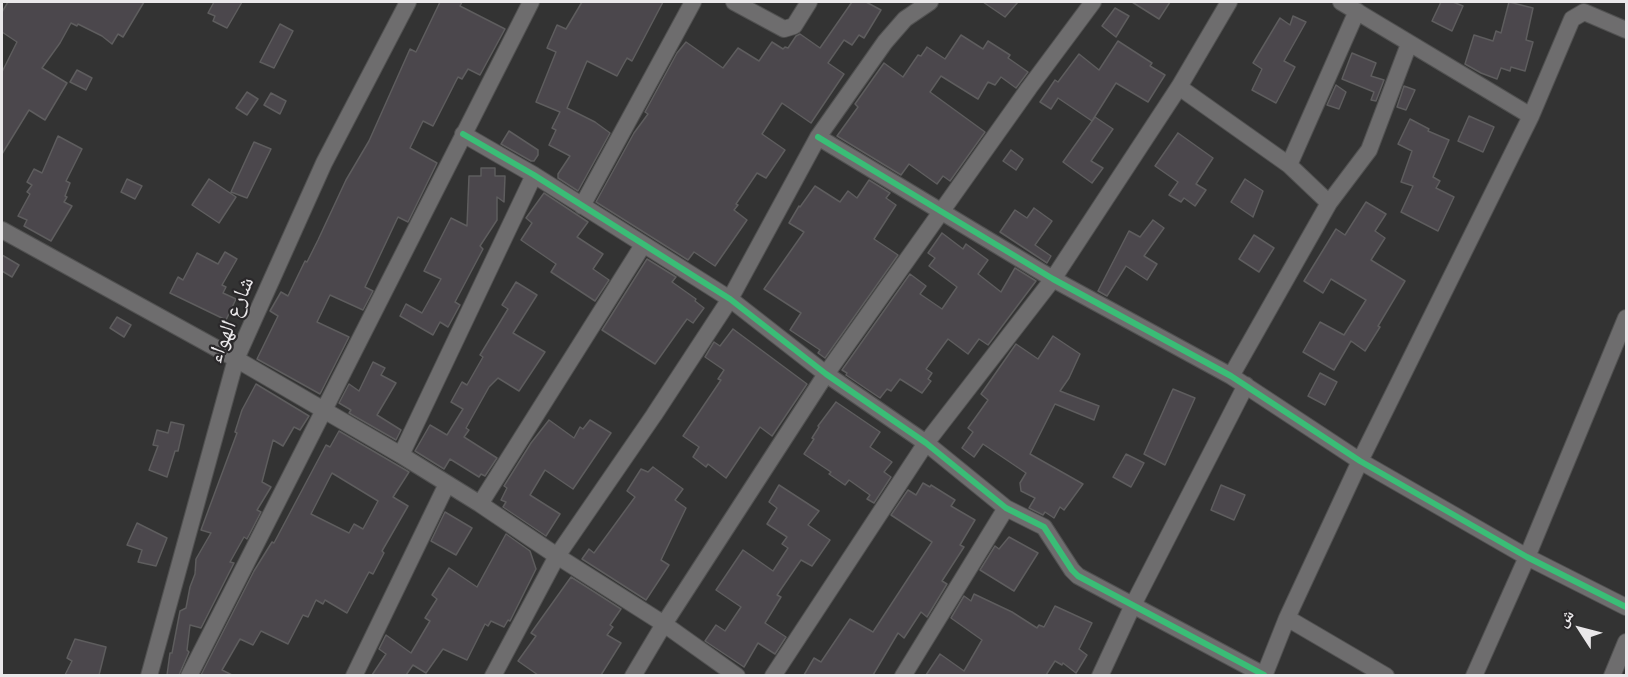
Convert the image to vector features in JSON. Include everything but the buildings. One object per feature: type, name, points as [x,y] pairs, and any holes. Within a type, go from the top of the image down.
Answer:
[{"type":"street","name":"شارع الهواء","points":[[149,675],[236,359],[324,163],[408,2]]},
{"type":"street","points":[[189,675],[531,2]]},
{"type":"street","points":[[582,206],[693,2]]},
{"type":"street","points":[[734,2],[784,29],[794,26],[809,2]]},
{"type":"street","points":[[493,675],[557,556],[730,299],[818,137],[885,42],[905,19],[930,2]]},
{"type":"street","points":[[633,675],[826,374],[1029,88],[1093,2]]},
{"type":"street","points":[[773,675],[926,442],[1053,279],[1179,87],[1229,2]]},
{"type":"street","points":[[1341,2],[1531,116]]},
{"type":"street","points":[[1289,165],[1357,11]]},
{"type":"street","points":[[463,134],[534,175],[730,299],[826,374],[926,442],[1006,508],[1044,527],[1078,576],[1264,675],[1287,618],[1360,461],[1531,116],[1572,19],[1584,12],[1626,30]]},
{"type":"street","points":[[1231,376],[1329,202],[1369,150],[1409,44]]},
{"type":"street","points":[[1179,87],[1289,165],[1329,202]]},
{"type":"street","points":[[818,137],[1053,279],[1231,376],[1360,461],[1527,556],[1626,607]]},
{"type":"street","points":[[401,455],[534,175]]},
{"type":"street","points":[[2,230],[236,359],[401,455],[664,624],[737,675]]},
{"type":"street","points":[[480,504],[643,245]]},
{"type":"street","points":[[1474,675],[1527,556],[1626,318]]},
{"type":"street","points":[[1100,675],[1133,605],[1246,385]]},
{"type":"street","points":[[354,675],[447,484]]},
{"type":"street","points":[[903,675],[1006,508]]},
{"type":"street","points":[[1287,618],[1386,675]]},
{"type":"street","points":[[1612,675],[1626,642]]},
{"type":"cycle path","points":[[463,134],[534,175],[730,299],[826,374],[926,443],[1006,508],[1044,527],[1078,576],[1264,675]]},
{"type":"cycle path","points":[[818,137],[1053,279],[1231,376],[1360,461],[1527,557],[1626,607]]}]
